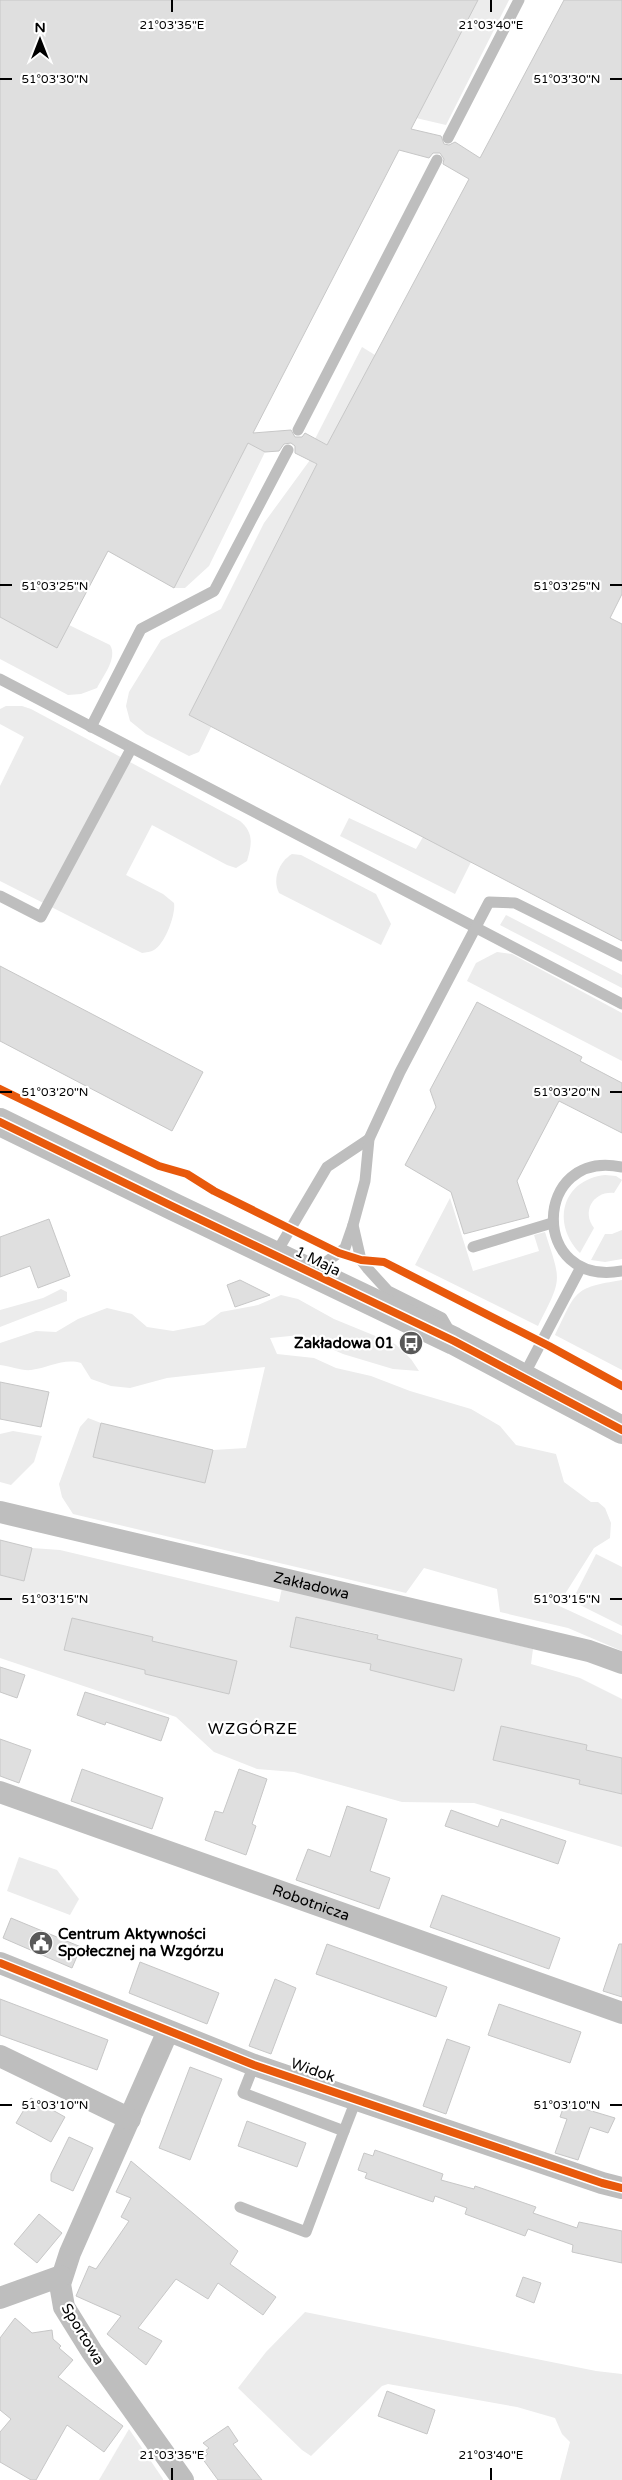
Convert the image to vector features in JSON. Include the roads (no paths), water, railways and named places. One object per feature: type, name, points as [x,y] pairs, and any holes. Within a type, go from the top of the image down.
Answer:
[{"type":"street","name":"1 Maja","points":[[0,1122],[274,1256],[454,1340],[622,1430]]},
{"type":"street","name":"Zakładowa","points":[[0,1512],[589,1651],[622,1663]]},
{"type":"street","name":"Robotnicza","points":[[0,1792],[622,2013]]},
{"type":"street","name":"Widok","points":[[0,1963],[254,2065],[602,2183],[622,2188]]},
{"type":"street","points":[[0,2056],[130,2118],[168,2031]]},
{"type":"street","name":"Sportowa","points":[[130,2118],[61,2276],[60,2292],[68,2313],[183,2480]]},
{"type":"street","points":[[0,2298],[61,2276]]},
{"type":"lane","points":[[448,138],[519,0]]},
{"type":"lane","points":[[298,430],[437,160]]},
{"type":"lane","points":[[92,727],[141,629],[214,591],[288,450]]},
{"type":"lane","points":[[0,679],[622,1004]]},
{"type":"lane","points":[[0,896],[41,917],[131,749]]},
{"type":"lane","points":[[312,1274],[345,1248],[365,1181],[369,1139],[400,1072],[489,902],[515,902],[622,956]]},
{"type":"lane","points":[[274,1256],[327,1167],[369,1139]]},
{"type":"lane","points":[[622,1167],[608,1164],[590,1167],[573,1175],[560,1189],[553,1207],[552,1223],[556,1239],[564,1253],[581,1266],[592,1271],[608,1274],[622,1271]]},
{"type":"lane","points":[[473,1247],[552,1223]]},
{"type":"lane","points":[[353,1225],[361,1260],[368,1269],[388,1291],[442,1318],[454,1340]]},
{"type":"lane","points":[[522,1378],[581,1266]]},
{"type":"lane","points":[[254,2065],[243,2093],[344,2131]]},
{"type":"lane","points":[[240,2207],[306,2232],[356,2100]]},
{"type":"place","name":"Zakładowa 01","points":[[411,1343]]},
{"type":"place","name":"Centrum Aktywności Społecznej na Wzgórzu","points":[[41,1943]]},
{"type":"district","name":"WZGÓRZE","points":[[253,1728]]}]
